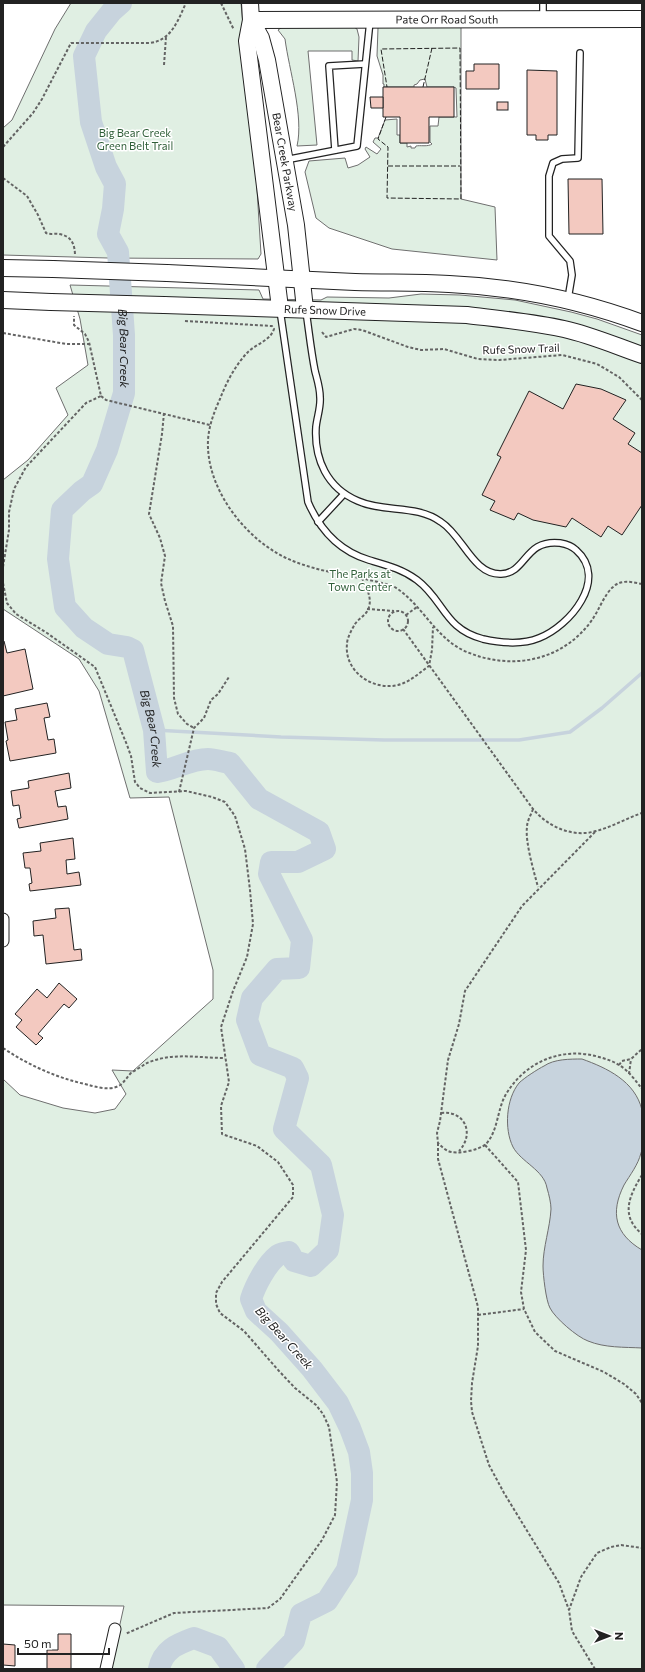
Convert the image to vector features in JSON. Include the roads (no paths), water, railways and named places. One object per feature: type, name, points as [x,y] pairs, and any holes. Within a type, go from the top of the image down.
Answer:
[{"type":"main road","name":"Bear Creek Parkway","points":[[250,3],[251,20],[247,41],[280,308]]},
{"type":"main road","name":"Pate Orr Road South","points":[[251,20],[370,19],[543,11],[642,19]]},
{"type":"main road","name":"Bear Creek Parkway","points":[[251,20],[261,38],[267,60],[296,225],[305,308]]},
{"type":"main road","points":[[3,268],[464,285],[521,291],[568,300],[615,313],[642,323]]},
{"type":"main road","name":"Rufe Snow Drive","points":[[3,300],[305,308],[467,315],[517,320],[564,329],[603,340],[642,356]]},
{"type":"street","points":[[3,919],[3,941]]},
{"type":"street","points":[[106,1669],[119,1632]]},
{"type":"lane","points":[[285,160],[357,146],[370,19]]},
{"type":"lane","points":[[568,300],[572,275],[570,261],[549,236],[549,176],[553,163],[562,159],[578,158],[580,52]]},
{"type":"lane","points":[[335,150],[329,66],[366,64]]},
{"type":"lane","points":[[280,308],[306,494],[308,502],[318,522],[335,543],[356,555],[408,574],[429,591],[451,621],[466,632],[477,637],[502,642],[530,641],[540,638],[562,625],[577,609],[583,598],[587,585],[588,574],[586,564],[582,556],[574,548],[564,544],[542,544],[532,550],[520,565],[514,569],[502,574],[491,573],[482,568],[473,560],[466,548],[449,528],[430,515],[417,511],[375,506],[359,502],[344,494],[332,484],[323,470],[317,453],[316,424],[320,396],[305,308]]},
{"type":"lane","points":[[318,522],[344,494]]},
{"type":"waterway","name":"Big Bear Creek","points":[[121,3],[112,11],[96,31],[84,56],[91,122],[106,167],[115,184],[113,209],[108,234],[118,252],[124,335],[124,393],[107,450],[92,484],[82,491],[62,510],[58,559],[65,607],[84,628],[108,644],[127,647],[133,650],[154,730],[157,772],[201,759],[211,759],[230,763],[259,799],[319,832],[325,849],[298,862],[271,862],[269,874],[302,940],[299,968],[277,969],[252,998],[247,1020],[260,1055],[293,1068],[298,1078],[284,1129],[321,1165],[333,1215],[328,1250],[311,1266],[294,1261],[289,1252],[278,1255],[265,1270],[251,1299],[256,1311],[279,1332],[312,1369],[338,1403],[359,1452],[362,1473],[362,1500],[347,1570],[327,1601],[301,1614],[294,1641],[267,1669]]},
{"type":"waterway","points":[[154,730],[281,737],[384,740],[519,740],[570,732],[602,708],[642,673]]},
{"type":"waterway","name":"Big Bear Creek","points":[[159,1669],[164,1657],[172,1648],[194,1638],[218,1647],[234,1669]]},
{"type":"park label","name":"Big Bear Creek Green Belt Trail","points":[[135,139]]},
{"type":"park label","name":"The Parks at Town Center","points":[[360,580]]}]
